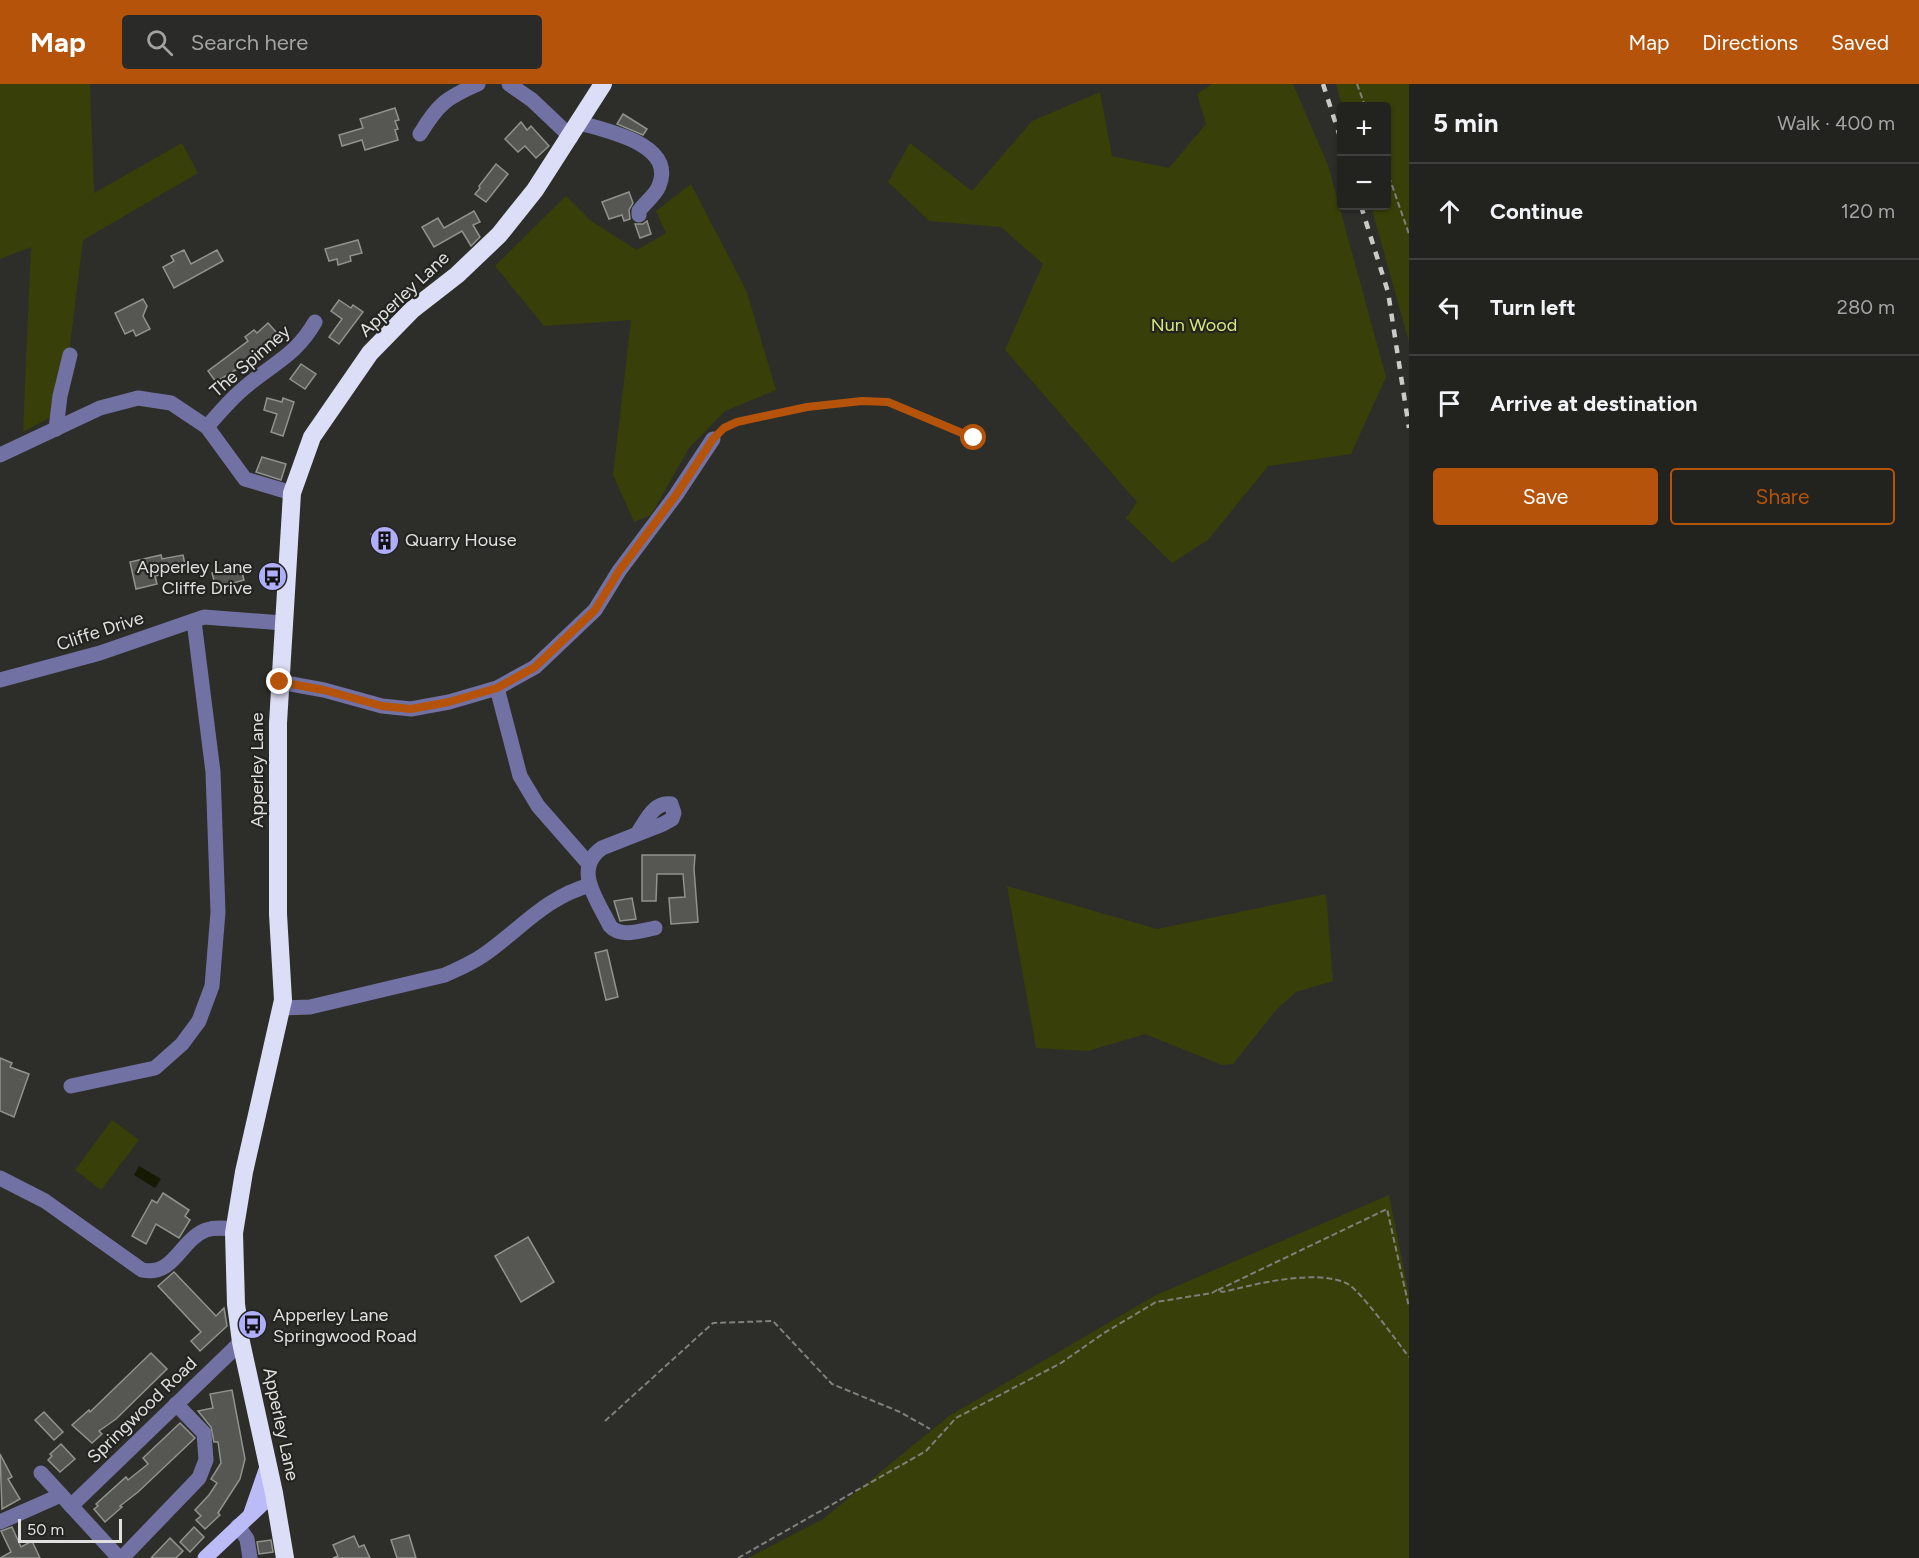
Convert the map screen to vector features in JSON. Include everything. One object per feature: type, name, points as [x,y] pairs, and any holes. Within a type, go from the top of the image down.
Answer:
[{"type":"highway","name":"Apperley Lane","points":[[285,1558],[274,1493],[241,1342],[236,1304],[235,1229],[244,1172],[283,1000],[278,914],[278,723],[292,494],[312,437],[370,354],[412,310],[457,275],[499,235],[535,190],[603,84]]},
{"type":"main road","points":[[251,1513],[268,1464]]},
{"type":"main road","points":[[205,1558],[274,1493]]},
{"type":"street","points":[[420,134],[435,110],[453,95],[478,84]]},
{"type":"street","points":[[509,84],[575,130],[636,140],[656,157],[660,163],[662,175],[660,185],[639,211],[639,215]]},
{"type":"street","name":"The Spinney","points":[[207,427],[244,388],[296,349],[315,322]]},
{"type":"street","points":[[56,429],[60,396],[70,355]]},
{"type":"street","points":[[0,455],[100,408],[138,398],[171,403],[207,427],[246,479],[292,494]]},
{"type":"street","points":[[280,682],[324,690],[382,706],[411,709],[449,702],[497,688],[535,667],[595,610],[619,571],[676,495],[713,439]]},
{"type":"street","name":"Cliffe Drive","points":[[0,680],[100,653],[204,617],[283,623]]},
{"type":"street","points":[[71,1086],[155,1068],[182,1044],[199,1020],[212,986],[218,912],[213,772],[194,621]]},
{"type":"street","points":[[497,688],[520,776],[538,806],[588,862]]},
{"type":"street","points":[[637,834],[602,848],[594,854],[588,862],[587,874],[590,885],[615,932],[655,928]]},
{"type":"street","points":[[282,1008],[310,1007],[455,971],[483,956],[550,901],[571,890],[590,885]]},
{"type":"street","points":[[0,1178],[45,1201],[142,1270],[152,1272],[161,1269],[194,1238],[205,1231],[216,1228],[235,1229]]},
{"type":"street","name":"Springwood Road","points":[[0,1522],[66,1500],[176,1404],[241,1342]]},
{"type":"street","points":[[41,1473],[121,1558],[199,1478],[206,1460],[204,1433],[176,1404]]},
{"type":"street","points":[[237,1526],[247,1539],[250,1558]]},
{"type":"path","points":[[1357,84],[1364,102]]},
{"type":"path","points":[[1391,182],[1409,234]]},
{"type":"path","points":[[713,439],[724,428],[737,422],[807,407],[862,401],[888,402],[974,438]]},
{"type":"path","points":[[738,1558],[926,1451],[956,1418],[1061,1363],[1104,1333],[1156,1302],[1212,1293],[1388,1209],[1409,1306]]},
{"type":"path","points":[[1218,1290],[1223,1292],[1278,1279],[1322,1278],[1347,1283],[1369,1305],[1409,1357]]},
{"type":"path","points":[[605,1421],[713,1323],[773,1321],[832,1384],[900,1412],[930,1429]]},
{"type":"green space","points":[[0,84],[90,84],[94,193],[182,143],[198,173],[83,240],[62,411],[23,432],[31,247],[0,259]]},
{"type":"green space","name":"Nun Wood","points":[[1212,84],[1293,84],[1328,165],[1337,198],[1337,210],[1340,210],[1386,377],[1351,454],[1268,466],[1208,540],[1172,563],[1126,518],[1137,502],[1005,350],[1043,264],[1001,227],[929,221],[888,182],[910,143],[972,191],[1032,121],[1100,92],[1112,156],[1169,168],[1206,124],[1197,94]]},
{"type":"green space","points":[[1336,84],[1409,84],[1409,342],[1372,210],[1391,210],[1391,102],[1341,102]]},
{"type":"green space","points":[[691,184],[747,292],[776,390],[725,411],[689,448],[651,515],[634,522],[613,475],[631,320],[544,326],[495,266],[566,196],[591,221],[637,250],[666,233],[656,211]]},
{"type":"green space","points":[[1007,886],[1157,929],[1326,894],[1333,981],[1296,992],[1276,1010],[1233,1064],[1222,1065],[1145,1034],[1088,1051],[1036,1048]]},
{"type":"green space","points":[[112,1120],[139,1140],[101,1190],[75,1170]]},
{"type":"green space","points":[[1389,1195],[1409,1295],[1409,1558],[748,1558],[823,1519],[949,1416],[1156,1295]]},
{"type":"shaded area","points":[[139,1166],[161,1179],[155,1188],[134,1175]]},
{"type":"building","points":[[395,108],[399,120],[395,121],[398,140],[365,150],[362,140],[342,146],[339,135],[363,128],[360,119]]},
{"type":"building","points":[[623,114],[647,129],[643,135],[617,124]]},
{"type":"building","points":[[521,122],[527,130],[531,126],[549,146],[536,158],[525,146],[518,152],[505,139]]},
{"type":"building","points":[[496,164],[508,174],[486,202],[475,194]]},
{"type":"building","points":[[629,192],[633,203],[629,210],[630,219],[624,221],[622,215],[609,219],[602,202]]},
{"type":"building","points":[[474,211],[480,222],[473,225],[480,237],[471,246],[462,231],[434,247],[422,227],[438,218],[444,228]]},
{"type":"building","points":[[647,221],[651,234],[640,238],[635,224],[643,224]]},
{"type":"building","points":[[358,240],[362,253],[350,256],[351,261],[338,265],[337,259],[329,261],[325,249]]},
{"type":"building","points":[[184,250],[191,264],[217,250],[223,261],[174,288],[163,267],[174,261],[171,256]]},
{"type":"building","points":[[143,299],[147,306],[143,316],[150,329],[136,336],[133,330],[125,334],[115,313]]},
{"type":"building","points":[[339,300],[363,312],[339,344],[329,337],[342,319],[331,311]]},
{"type":"building","points":[[268,323],[277,333],[240,364],[242,366],[216,382],[208,371],[248,341],[245,337],[254,330],[257,333]]},
{"type":"building","points":[[301,364],[316,374],[305,389],[290,379]]},
{"type":"building","points":[[267,398],[282,402],[283,398],[294,402],[283,436],[271,432],[277,414],[264,410]]},
{"type":"building","points":[[262,457],[286,464],[281,480],[256,472]]},
{"type":"building","name":"Quarry House","points":[[392,529],[396,547],[383,550],[382,546],[374,547],[371,534]]},
{"type":"building","points":[[161,555],[162,559],[183,555],[186,569],[155,576],[157,584],[136,589],[130,562]]},
{"type":"building","points":[[240,565],[244,580],[216,588],[212,573]]},
{"type":"building","points":[[642,855],[695,855],[698,922],[671,924],[669,898],[685,897],[683,874],[657,874],[656,901],[642,901]]},
{"type":"building","points":[[632,898],[636,919],[620,921],[614,901]]},
{"type":"building","points":[[607,950],[618,997],[606,1000],[595,953]]},
{"type":"building","points":[[0,1058],[12,1063],[10,1067],[29,1074],[14,1117],[0,1111]]},
{"type":"building","points":[[163,1193],[189,1210],[185,1216],[190,1220],[179,1238],[156,1224],[146,1244],[132,1236],[152,1200],[157,1203]]},
{"type":"building","points":[[528,1237],[554,1282],[521,1302],[495,1256]]},
{"type":"building","points":[[174,1272],[216,1316],[224,1308],[227,1326],[200,1351],[191,1341],[201,1332],[158,1286]]},
{"type":"building","points":[[151,1353],[167,1369],[116,1419],[99,1431],[102,1434],[92,1443],[72,1425],[89,1410],[90,1412]]},
{"type":"building","points":[[232,1390],[245,1459],[240,1479],[218,1513],[220,1515],[205,1529],[196,1520],[201,1516],[195,1510],[217,1483],[211,1479],[221,1463],[218,1442],[214,1442],[211,1427],[198,1411],[213,1408],[210,1394]]},
{"type":"building","points":[[44,1412],[63,1432],[54,1440],[35,1420]]},
{"type":"building","points":[[180,1423],[195,1438],[105,1522],[94,1509],[98,1506],[96,1504],[126,1477],[128,1480],[148,1464],[143,1458]]},
{"type":"building","points":[[61,1444],[75,1459],[60,1472],[48,1460],[52,1456],[50,1454]]},
{"type":"building","points":[[0,1454],[12,1477],[8,1479],[20,1499],[2,1509]]},
{"type":"building","points":[[12,1527],[21,1547],[32,1541],[40,1558],[0,1558],[11,1552],[1,1531]]},
{"type":"building","points":[[194,1527],[204,1537],[190,1552],[180,1542]]},
{"type":"building","points":[[409,1535],[416,1558],[397,1558],[391,1540]]},
{"type":"building","points":[[354,1536],[359,1547],[364,1545],[370,1558],[333,1558],[338,1556],[333,1545]]},
{"type":"building","points":[[170,1538],[183,1551],[176,1558],[151,1558]]},
{"type":"building","points":[[271,1540],[273,1552],[259,1554],[257,1542]]},
{"type":"railway","points":[[1323,84],[1337,127]]},
{"type":"railway","points":[[1362,210],[1388,292],[1409,428]]},
{"type":"place","name":"Quarry House","points":[[384,540]]},
{"type":"place","name":"Apperley Lane Cliffe Drive","points":[[273,577]]},
{"type":"place","name":"Apperley Lane Springwood Road","points":[[252,1325]]},
{"type":"route","points":[[280,682],[324,690],[382,706],[411,709],[449,702],[497,688],[535,667],[595,610],[619,571],[676,495],[713,439],[724,428],[737,422],[807,407],[862,401],[888,402],[974,438]]}]
